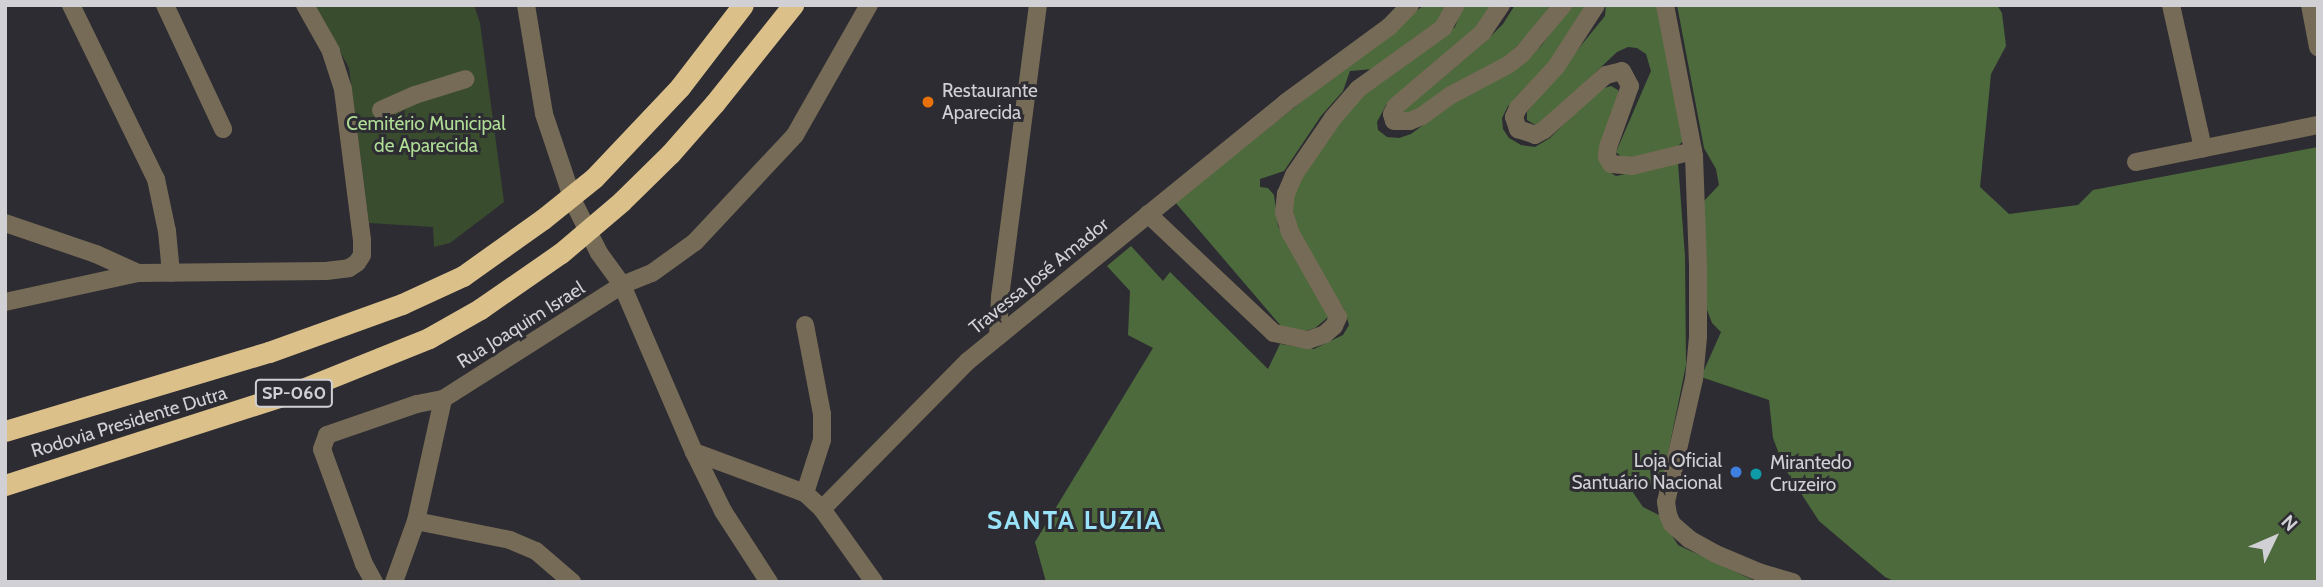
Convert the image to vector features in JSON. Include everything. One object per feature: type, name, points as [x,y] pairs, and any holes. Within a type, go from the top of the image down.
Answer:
[{"type":"highway","name":"Rodovia Presidente Dutra","points":[[5,431],[268,352],[380,313],[463,276],[543,219],[594,178],[680,88],[743,5]]},
{"type":"highway","name":"Rodovia Presidente Dutra","points":[[5,485],[158,439],[372,363],[429,338],[481,309],[561,253],[622,201],[714,104],[793,5]]},
{"type":"street","points":[[71,5],[156,179],[167,231],[171,273]]},
{"type":"street","points":[[165,5],[223,129]]},
{"type":"street","points":[[5,302],[138,273],[349,268],[362,255],[362,240],[343,89],[331,51],[305,5]]},
{"type":"street","points":[[526,5],[544,114],[561,170],[599,253],[622,285],[694,452],[723,510],[769,582]]},
{"type":"street","name":"Rua Joaquim Israel","points":[[374,582],[322,449],[327,435],[417,404],[443,399],[622,285],[652,273],[695,242],[795,135],[869,5]]},
{"type":"street","points":[[998,336],[1000,297],[1038,5]]},
{"type":"street","name":"Travessa José Amador","points":[[822,509],[968,361],[1284,103],[1389,27],[1410,5]]},
{"type":"street","points":[[1148,214],[1274,333],[1290,339],[1308,340],[1325,334],[1334,326],[1338,317],[1336,307],[1290,232],[1284,212],[1286,194],[1294,175],[1333,118],[1358,89],[1443,28],[1456,5]]},
{"type":"street","points":[[1501,5],[1482,33],[1396,106],[1392,114],[1394,121],[1410,121],[1422,116],[1451,95],[1508,65],[1528,48],[1563,5]]},
{"type":"street","points":[[1596,5],[1556,68],[1518,108],[1514,117],[1518,129],[1535,135],[1544,131],[1606,75],[1622,71],[1630,86],[1608,147],[1607,157],[1612,164],[1632,166],[1693,151]]},
{"type":"street","points":[[1665,5],[1693,151],[1698,337],[1693,379],[1666,502],[1668,515],[1672,524],[1689,539],[1716,554],[1761,573],[1793,582]]},
{"type":"street","points":[[2171,5],[2203,148]]},
{"type":"street","points":[[2310,5],[2318,47]]},
{"type":"street","points":[[381,110],[415,94],[466,79]]},
{"type":"street","points":[[2136,162],[2318,125]]},
{"type":"street","points":[[5,223],[96,254],[138,273]]},
{"type":"street","points":[[805,325],[822,414],[822,440],[806,493]]},
{"type":"street","points":[[394,582],[416,521],[443,399]]},
{"type":"street","points":[[694,452],[806,493],[822,509],[874,582]]},
{"type":"street","points":[[416,521],[510,540],[536,551],[572,582]]},
{"type":"green space","name":"Cemitério Municipal de Aparecida","points":[[315,5],[474,5],[480,23],[504,202],[450,243],[434,247],[433,227],[369,223],[349,68]]},
{"type":"green space","points":[[1424,5],[1447,5],[1436,24],[1373,69],[1350,71],[1343,91],[1321,116],[1284,171],[1260,179],[1260,187],[1268,188],[1274,195],[1278,226],[1332,314],[1315,328],[1302,332],[1281,326],[1175,202]]},
{"type":"green space","points":[[1463,5],[1494,5],[1478,30],[1386,105],[1377,122],[1378,130],[1387,137],[1399,138],[1411,134],[1450,105],[1521,65],[1541,46],[1572,5],[1590,5],[1536,82],[1508,106],[1502,118],[1503,129],[1509,138],[1521,145],[1535,147],[1550,138],[1598,90],[1611,86],[1618,90],[1621,101],[1606,170],[1616,176],[1678,163],[1685,256],[1686,365],[1663,478],[1656,485],[1635,485],[1632,491],[1643,507],[1659,515],[1678,545],[1757,582],[1046,582],[1035,542],[1153,348],[1128,335],[1130,291],[1107,266],[1131,246],[1163,281],[1170,272],[1268,369],[1280,344],[1314,349],[1343,335],[1349,325],[1345,311],[1299,235],[1292,208],[1295,192],[1306,170],[1341,119],[1376,83],[1455,27]]},
{"type":"green space","points":[[1515,5],[1554,5],[1508,56],[1414,113],[1404,115],[1403,111],[1487,40],[1503,24]]},
{"type":"green space","points":[[1606,5],[1658,5],[1683,141],[1677,147],[1625,160],[1616,152],[1651,71],[1646,54],[1637,48],[1628,47],[1617,52],[1542,123],[1537,126],[1527,120],[1527,112],[1605,16]]},
{"type":"green space","points":[[1677,5],[1997,5],[2002,13],[2006,46],[1991,74],[1980,187],[2009,214],[2078,205],[2093,190],[2318,147],[2318,582],[1896,582],[1885,577],[1819,521],[1784,467],[1773,438],[1769,400],[1701,377],[1721,332],[1712,323],[1706,307],[1704,201],[1719,185],[1716,169],[1704,148]]},
{"type":"place","name":"Restaurante Aparecida","points":[[928,102]]},
{"type":"place","name":"Loja Oficial Santuário Nacional","points":[[1736,472]]},
{"type":"place","name":"Mirantedo Cruzeiro","points":[[1756,474]]},
{"type":"district","name":"SANTA LUZIA","points":[[1075,521]]}]
